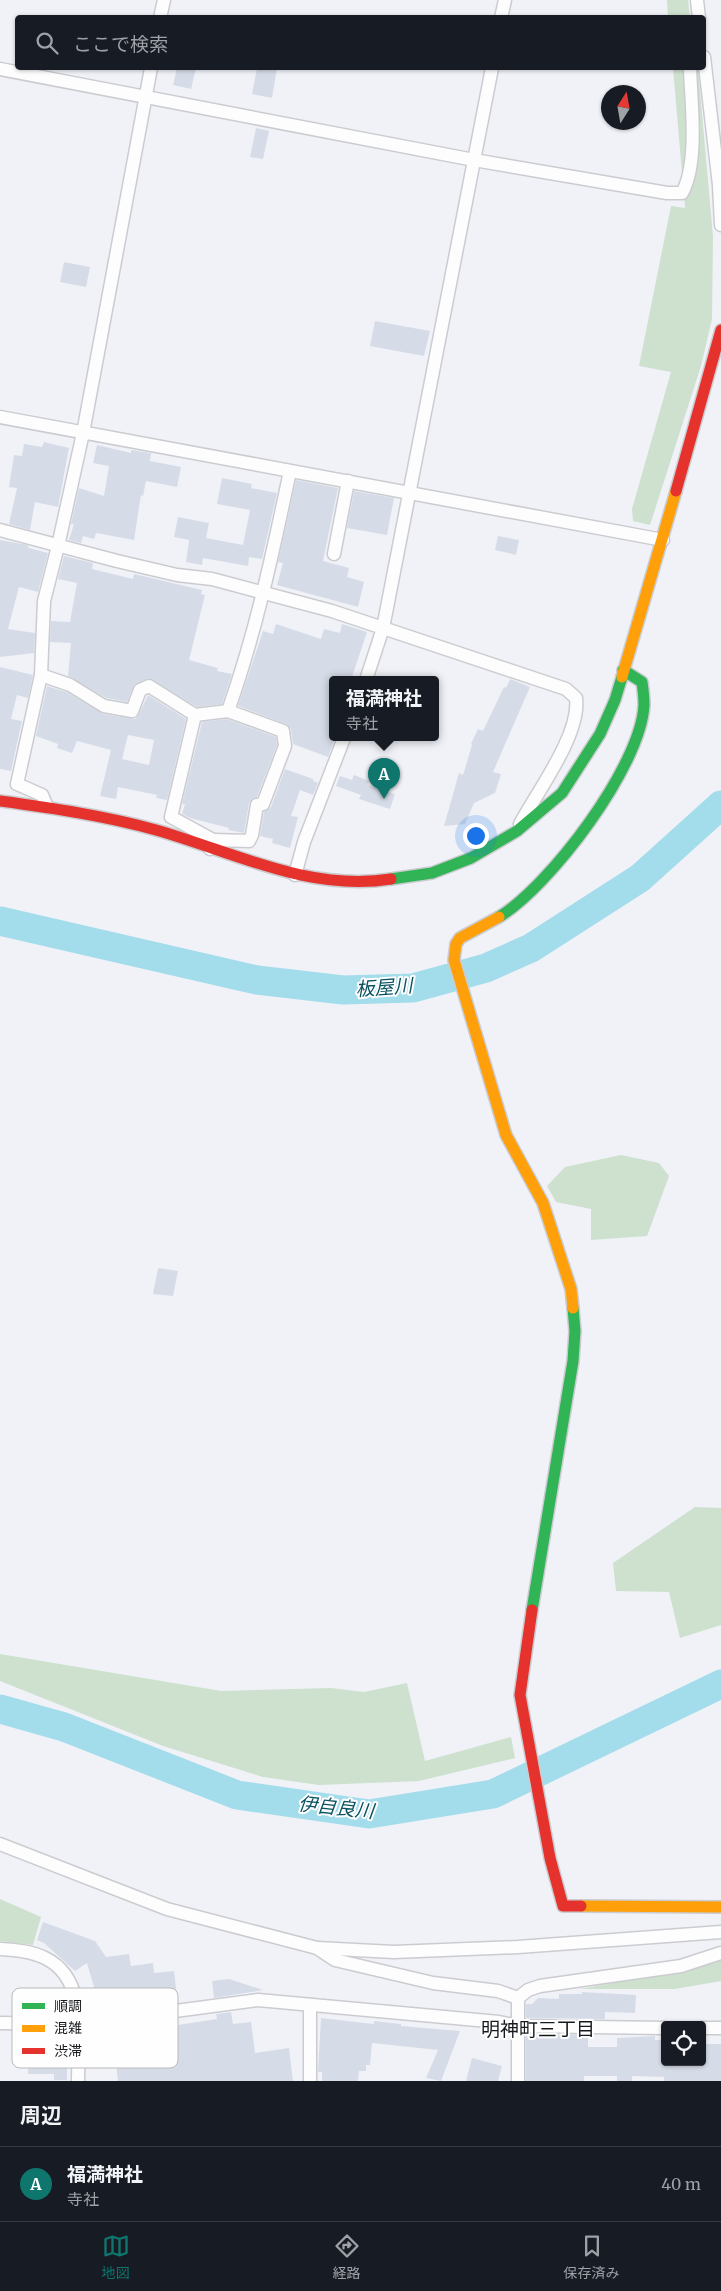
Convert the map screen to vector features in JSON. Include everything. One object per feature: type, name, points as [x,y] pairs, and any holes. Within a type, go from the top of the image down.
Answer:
[{"type":"street","points":[[161,15],[164,0]]},
{"type":"street","points":[[502,15],[505,0]]},
{"type":"street","points":[[696,0],[698,15]]},
{"type":"street","points":[[0,69],[474,160],[667,193],[682,193],[689,181],[692,160],[690,70]]},
{"type":"street","points":[[47,807],[42,795],[17,784],[41,675],[44,600],[83,433],[151,70]]},
{"type":"street","points":[[367,676],[383,628],[492,70]]},
{"type":"street","points":[[706,70],[719,185],[721,225]]},
{"type":"street","points":[[0,800],[47,807],[156,830],[211,844],[295,875],[334,881],[379,882],[432,873],[471,858],[517,831],[562,793],[600,734],[615,700],[663,540],[721,330]]},
{"type":"street","points":[[0,416],[663,540]]},
{"type":"street","points":[[228,711],[243,670],[264,593],[290,471]]},
{"type":"street","points":[[334,554],[348,481]]},
{"type":"street","points":[[0,530],[177,575],[212,579],[332,611],[566,689],[576,698],[578,709],[558,763],[517,831]]},
{"type":"street","points":[[624,670],[642,682],[645,700],[636,734],[605,798],[582,833],[550,875],[526,898],[505,913],[460,938],[456,944],[454,960],[506,1135],[542,1203],[556,1241],[570,1289],[575,1331],[572,1370],[520,1696],[550,1858],[563,1906],[721,1907]]},
{"type":"street","points":[[41,675],[70,685],[104,706],[132,711],[140,690],[149,686],[195,715],[228,711],[283,732],[285,746],[263,804],[257,805],[252,835],[249,841],[211,844],[170,817],[195,715]]},
{"type":"street","points":[[295,875],[304,842],[343,741]]},
{"type":"street","points":[[0,1844],[167,1909],[317,1948],[413,1952],[518,1947],[721,1932]]},
{"type":"street","points":[[0,1948],[26,1951],[45,1957],[58,1966],[73,1988]]},
{"type":"street","points":[[317,1948],[335,1960],[433,1983],[498,1991],[518,1998]]},
{"type":"street","points":[[518,1998],[528,1990],[540,1986],[681,1966],[721,1953]]},
{"type":"street","points":[[518,1998],[518,2081]]},
{"type":"street","points":[[178,2011],[258,2000],[499,2022],[518,2026],[661,2028]]},
{"type":"street","points":[[310,2005],[310,2081]]},
{"type":"street","points":[[706,2028],[721,2028]]},
{"type":"street","points":[[78,2068],[78,2081]]},
{"type":"green space","points":[[667,0],[688,0],[690,15],[668,15]]},
{"type":"green space","points":[[673,70],[698,70],[713,237],[712,319],[701,366],[650,525],[633,521],[632,509],[671,372],[639,366],[671,206],[685,208]]},
{"type":"green space","points":[[621,1155],[659,1163],[669,1176],[647,1236],[591,1240],[591,1209],[556,1202],[547,1186],[565,1167]]},
{"type":"green space","points":[[695,1507],[721,1508],[721,1625],[680,1638],[669,1592],[616,1591],[613,1563]]},
{"type":"green space","points":[[0,1654],[221,1691],[331,1688],[364,1692],[407,1683],[425,1761],[511,1737],[515,1758],[419,1781],[319,1785],[263,1777],[163,1746],[0,1681]]},
{"type":"green space","points":[[0,1899],[41,1917],[33,1945],[0,1941]]},
{"type":"green space","points":[[721,1959],[721,1981],[675,1989],[580,1989],[684,1970]]},
{"type":"building","points":[[177,70],[196,70],[191,89],[173,85]]},
{"type":"building","points":[[257,70],[277,70],[272,98],[252,94]]},
{"type":"building","points":[[256,128],[269,131],[263,159],[250,157]]},
{"type":"building","points":[[64,262],[90,267],[86,287],[60,282]]},
{"type":"building","points":[[375,321],[430,331],[424,356],[370,346]]},
{"type":"building","points":[[44,442],[69,448],[58,507],[35,502],[30,530],[9,524],[17,488],[9,487],[14,455],[22,456],[24,444],[42,447]]},
{"type":"building","points":[[97,445],[131,453],[131,450],[151,453],[150,461],[181,467],[177,487],[146,481],[143,496],[141,495],[134,540],[96,533],[94,539],[83,536],[81,543],[69,540],[74,524],[71,524],[79,488],[104,496],[109,466],[93,463]]},
{"type":"building","points":[[222,478],[252,484],[251,488],[277,493],[262,559],[249,557],[248,566],[203,558],[202,565],[186,562],[189,540],[174,537],[178,517],[209,523],[206,538],[243,545],[250,510],[217,504]]},
{"type":"building","points":[[296,480],[338,488],[323,561],[349,568],[347,577],[364,582],[358,607],[277,585],[283,563],[278,562]]},
{"type":"building","points":[[354,491],[394,498],[387,535],[347,528]]},
{"type":"building","points":[[498,536],[519,540],[516,555],[495,550]]},
{"type":"building","points":[[0,540],[27,545],[29,548],[48,553],[38,592],[19,587],[8,629],[35,633],[34,653],[0,657]]},
{"type":"building","points":[[64,556],[93,563],[92,569],[133,579],[134,574],[202,590],[201,594],[205,595],[189,660],[218,668],[217,671],[232,674],[222,704],[197,707],[149,678],[134,685],[127,702],[107,698],[68,676],[71,643],[50,642],[51,621],[70,622],[77,583],[58,579]]},
{"type":"building","points":[[276,624],[321,639],[324,629],[340,633],[342,624],[367,632],[352,676],[329,676],[329,741],[334,741],[328,757],[293,744],[291,729],[286,724],[238,706],[263,631],[273,634]]},
{"type":"building","points":[[0,667],[33,675],[28,698],[17,695],[11,719],[22,721],[11,771],[0,769]]},
{"type":"building","points":[[510,679],[530,687],[493,772],[501,774],[495,793],[474,803],[465,824],[444,826],[459,773],[463,775],[471,744],[478,729],[483,731],[504,687],[506,688]]},
{"type":"building","points":[[47,686],[66,692],[103,714],[135,719],[148,695],[186,719],[167,800],[156,798],[157,795],[118,787],[116,799],[100,796],[111,750],[77,741],[72,753],[57,748],[58,744],[36,736]],"holes":[[[128,735],[154,740],[149,765],[122,759]]]},
{"type":"building","points":[[227,719],[276,737],[277,745],[257,797],[249,803],[244,833],[228,830],[229,828],[190,818],[182,814],[185,804],[182,804],[202,722]]},
{"type":"building","points":[[285,769],[313,779],[313,781],[318,783],[313,795],[300,790],[291,816],[298,817],[290,848],[272,843],[273,839],[260,836],[264,812],[271,807]]},
{"type":"building","points":[[354,775],[369,781],[367,785],[395,794],[390,809],[359,799],[361,795],[336,786],[340,776],[352,780]]},
{"type":"building","points":[[158,1268],[178,1271],[173,1296],[153,1294]]},
{"type":"building","points":[[43,1922],[95,1941],[106,1957],[129,1954],[131,1966],[153,1963],[154,1973],[174,1971],[176,1988],[94,1988],[87,1963],[75,1971],[44,1943],[37,1940]]},
{"type":"building","points":[[229,1979],[263,1990],[214,1998],[212,1981]]},
{"type":"building","points":[[582,1992],[636,1995],[635,2013],[605,2012],[605,2019],[526,2018],[526,2004],[532,2004],[538,1998],[559,1999],[559,1994],[582,1994]]},
{"type":"building","points":[[231,2012],[233,2024],[251,2022],[255,2053],[289,2048],[293,2081],[118,2081],[116,2068],[178,2068],[178,2025],[217,2019],[216,2014]]},
{"type":"building","points":[[321,2018],[374,2024],[374,2021],[401,2024],[401,2026],[460,2031],[441,2081],[426,2078],[438,2050],[372,2043],[370,2065],[366,2065],[366,2071],[359,2071],[358,2081],[322,2081],[322,2072],[318,2072]]},
{"type":"building","points":[[526,2034],[588,2035],[588,2047],[617,2047],[617,2038],[655,2036],[655,2040],[661,2040],[661,2066],[706,2066],[706,2044],[721,2044],[721,2081],[664,2081],[664,2077],[632,2076],[632,2081],[617,2081],[617,2076],[584,2076],[584,2081],[526,2081]]},
{"type":"building","points":[[472,2058],[502,2066],[498,2081],[466,2081]]},
{"type":"building","points":[[28,2068],[67,2068],[67,2080],[54,2080],[54,2074],[28,2074]]},
{"type":"waterway","name":"板屋川","points":[[0,921],[257,980],[343,990],[413,988],[486,968],[531,948],[640,878],[721,805]]},
{"type":"waterway","name":"伊自良川","points":[[0,1709],[64,1727],[237,1795],[369,1814],[493,1794],[721,1684]]},
{"type":"traffic: fast","points":[[499,917],[520,901],[543,879],[566,852],[590,822],[610,791],[627,759],[639,730],[644,699],[642,682],[623,670]]},
{"type":"traffic: fast","points":[[391,879],[432,873],[471,858],[517,831],[562,793],[600,734],[615,700],[622,677]]},
{"type":"traffic: fast","points":[[532,1610],[573,1361],[575,1331],[573,1308]]},
{"type":"traffic: slow","points":[[622,677],[676,491]]},
{"type":"traffic: slow","points":[[499,917],[460,938],[456,944],[454,960],[506,1135],[543,1203],[571,1289],[573,1308]]},
{"type":"traffic: slow","points":[[581,1906],[721,1907]]},
{"type":"traffic: jam","points":[[676,491],[721,330]]},
{"type":"traffic: jam","points":[[0,801],[79,813],[137,825],[272,868],[301,875],[330,880],[360,882],[391,879]]},
{"type":"traffic: jam","points":[[532,1610],[520,1695],[550,1858],[563,1906],[581,1906]]},
{"type":"place","name":"福満神社","points":[[384,799]]},
{"type":"district","name":"明神町三丁目","points":[[538,2029]]}]
